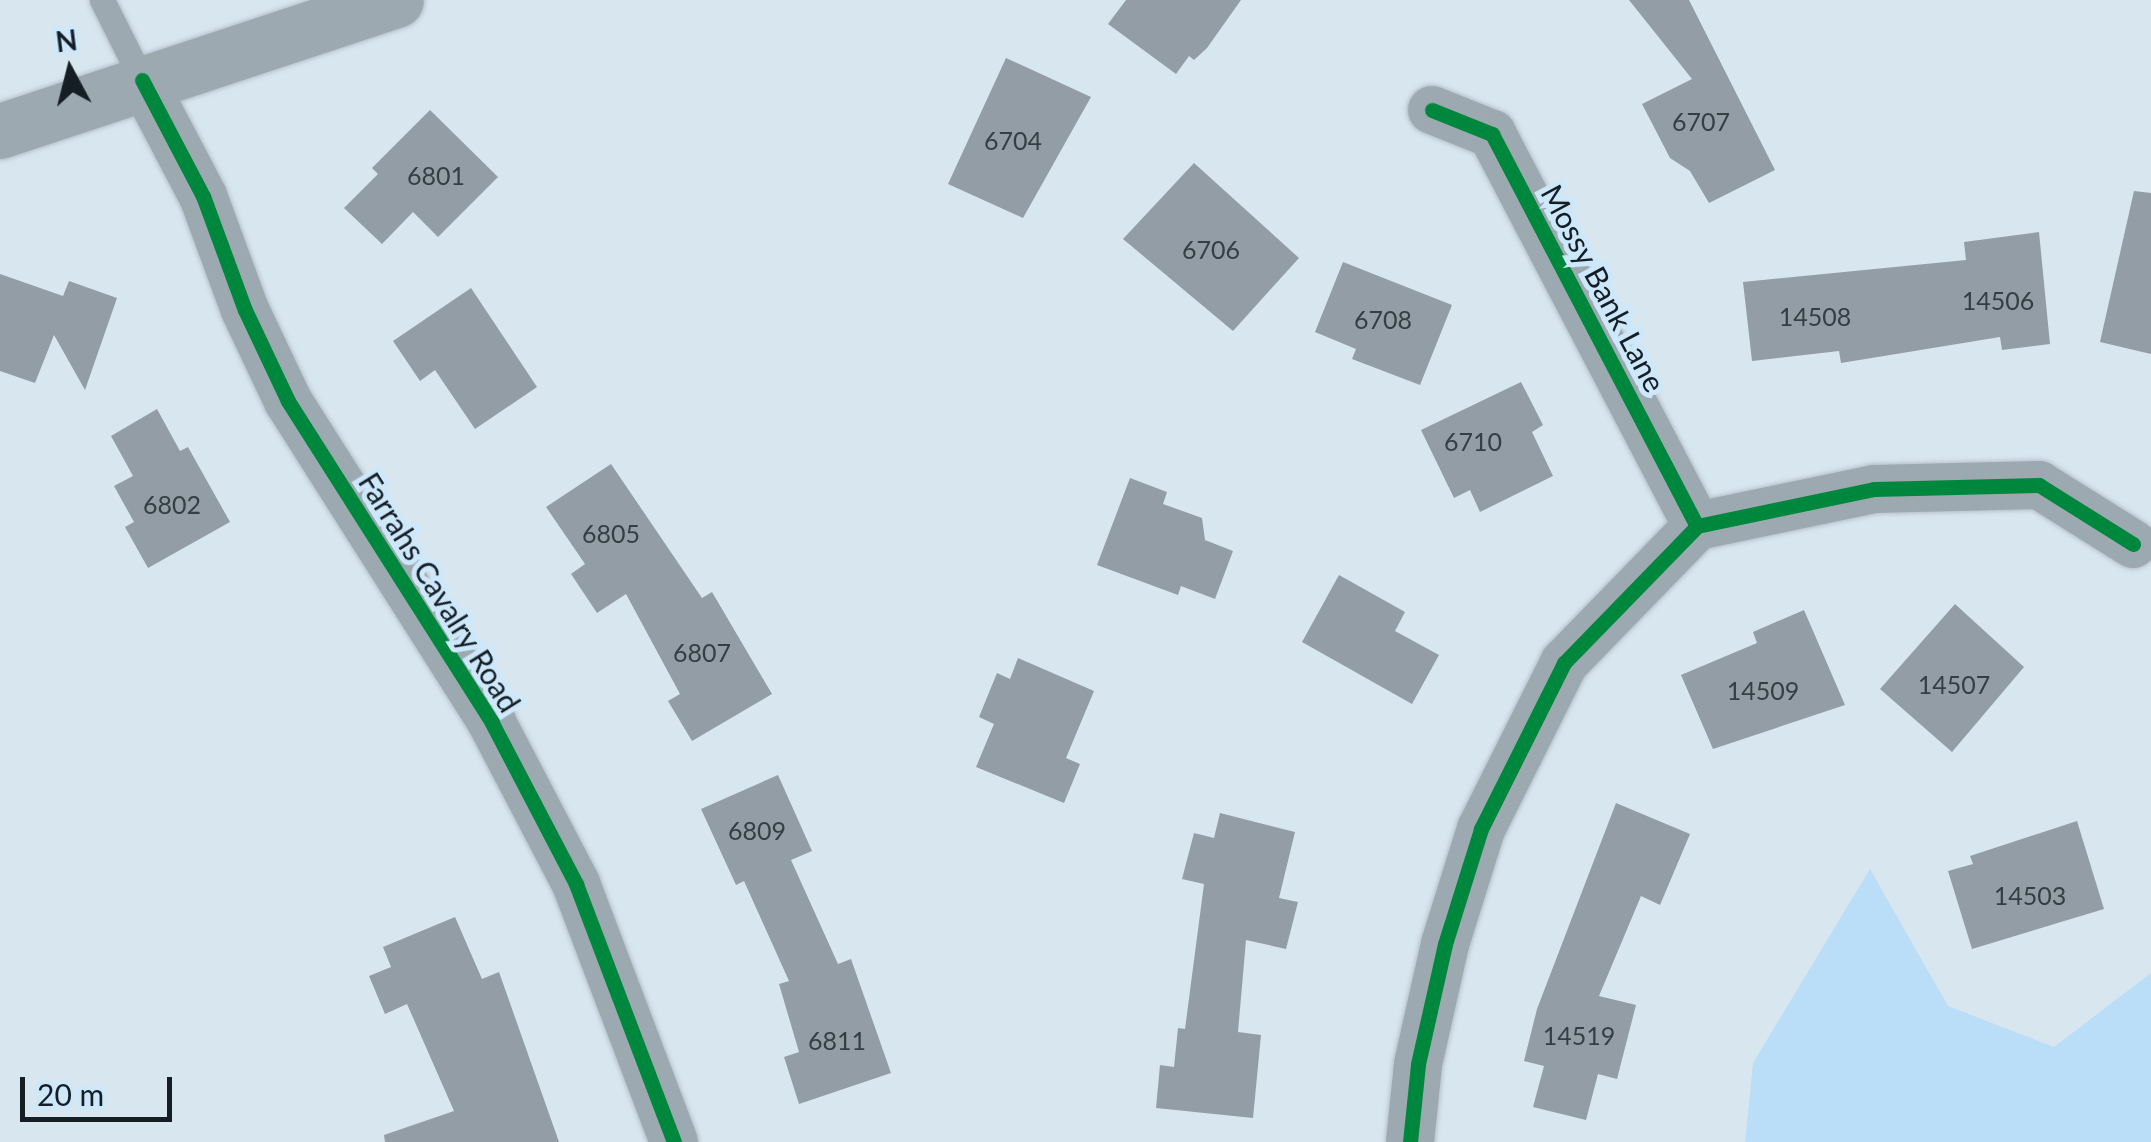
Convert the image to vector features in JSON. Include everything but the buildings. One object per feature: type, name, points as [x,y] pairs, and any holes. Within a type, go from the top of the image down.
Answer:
[{"type":"street","points":[[0,132],[142,80],[396,0]]},
{"type":"street","name":"Farrahs Cavalry Road","points":[[142,80],[203,196],[245,310],[288,401],[492,724],[576,884],[674,1142]]},
{"type":"street","name":"Mossy Bank Lane","points":[[1432,110],[1492,134],[1697,526]]},
{"type":"street","points":[[1410,1142],[1418,1064],[1445,944],[1481,829],[1564,663],[1697,526],[1874,489],[2039,484],[2133,544]]},
{"type":"lane","points":[[102,0],[142,80]]},
{"type":"shaded area","points":[[1870,869],[1948,1006],[2054,1047],[2151,973],[2151,1142],[1745,1142],[1753,1063]]},
{"type":"cycle path","points":[[142,80],[203,196],[245,310],[288,401],[492,723],[576,884],[674,1142]]},
{"type":"cycle path","points":[[1432,110],[1492,134],[1697,526]]},
{"type":"cycle path","points":[[1410,1142],[1418,1064],[1445,944],[1481,829],[1564,663],[1697,526],[1874,489],[2039,485],[2133,544]]}]
